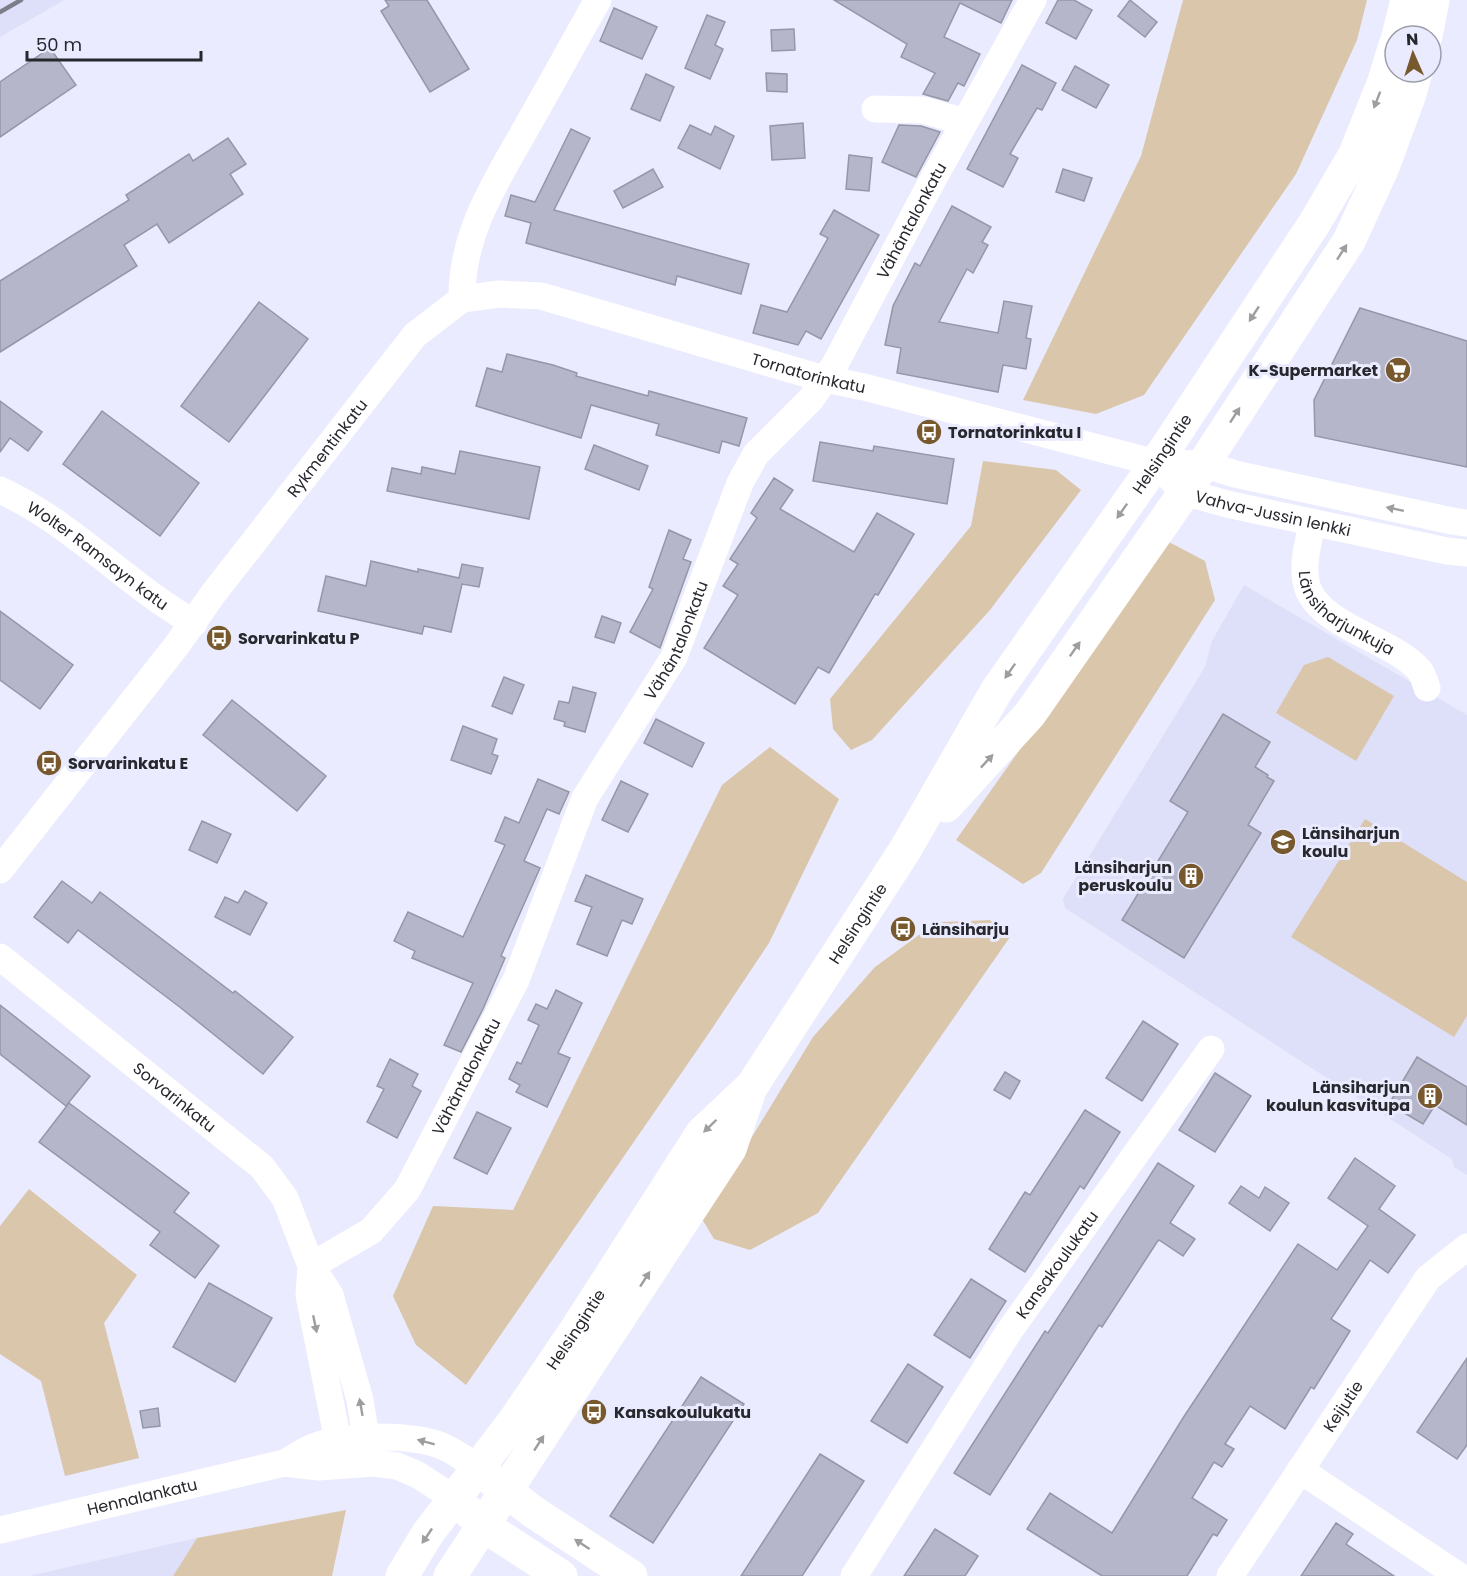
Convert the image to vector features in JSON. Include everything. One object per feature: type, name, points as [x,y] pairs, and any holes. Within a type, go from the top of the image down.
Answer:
[{"type":"main road","points":[[1401,24],[1407,0]]},
{"type":"main road","points":[[1428,24],[1433,0]]},
{"type":"main road","name":"Helsingintie","points":[[450,1576],[730,1149],[752,1086],[905,850],[997,690],[1156,463],[1314,224],[1355,154],[1383,84]]},
{"type":"main road","name":"Helsingintie","points":[[905,850],[1030,714],[1185,492],[1349,241],[1383,167],[1413,84]]},
{"type":"main road","name":"Helsingintie","points":[[402,1576],[428,1533],[514,1421],[578,1328],[702,1133],[752,1086]]},
{"type":"main road","name":"Hennalankatu","points":[[478,1468],[532,1511],[631,1576]]},
{"type":"main road","points":[[454,1499],[484,1526],[561,1576]]},
{"type":"street","points":[[462,299],[462,279],[467,248],[486,200],[598,0]]},
{"type":"street","name":"Vähäntalonkatu","points":[[311,1266],[371,1231],[407,1190],[516,980],[585,798],[674,657],[740,483],[756,454],[811,399],[834,366],[965,122],[1034,0]]},
{"type":"street","points":[[875,109],[923,110],[965,122]]},
{"type":"street","name":"Tornatorinkatu","points":[[462,299],[499,294],[541,296],[824,379],[864,387],[1156,463]]},
{"type":"street","name":"Rykmentinkatu","points":[[0,870],[416,335],[462,299]]},
{"type":"street","name":"Vahva-Jussin lenkki","points":[[1156,463],[1203,464],[1256,479],[1467,523]]},
{"type":"street","name":"Vahva-Jussin lenkki","points":[[1156,463],[1185,492],[1227,504],[1447,551],[1467,553]]},
{"type":"street","name":"Wolter Ramsayn katu","points":[[0,490],[38,509],[167,608],[194,623]]},
{"type":"street","name":"Länsiharjunkuja","points":[[1312,522],[1305,566],[1307,586],[1320,608],[1404,658],[1420,671],[1428,688]]},
{"type":"street","name":"Sorvarinkatu","points":[[0,957],[262,1167],[285,1198],[311,1266],[330,1295],[360,1401],[366,1438]]},
{"type":"street","name":"Kansakoulukatu","points":[[854,1576],[1010,1330],[1211,1049]]},
{"type":"street","name":"Keijutie","points":[[1230,1576],[1428,1278],[1467,1247]]},
{"type":"street","name":"Sorvarinkatu","points":[[311,1266],[309,1294],[338,1441],[356,1463]]},
{"type":"street","points":[[356,1463],[366,1438]]},
{"type":"street","name":"Hennalankatu","points":[[0,1530],[284,1463],[314,1447],[338,1441],[366,1438],[414,1438],[444,1446],[478,1468]]},
{"type":"street","name":"Hennalankatu","points":[[284,1463],[319,1467],[373,1462],[397,1466],[425,1479],[454,1499]]},
{"type":"street","points":[[1300,1470],[1459,1576]]},
{"type":"shaded area","points":[[0,0],[64,0],[0,37]]},
{"type":"shaded area","points":[[1183,0],[1367,0],[1357,40],[1296,174],[1144,395],[1096,414],[1023,400],[1141,156]]},
{"type":"shaded area","points":[[983,461],[1056,470],[1081,490],[990,610],[872,740],[851,750],[833,729],[830,699],[971,526]]},
{"type":"shaded area","points":[[1167,541],[1205,561],[1215,600],[1041,873],[1023,884],[956,840]]},
{"type":"shaded area","name":"Länsiharjun koulu","points":[[1244,585],[1467,715],[1467,1175],[1454,1167],[1452,1159],[1065,908],[1063,899],[1205,667],[1212,641]]},
{"type":"shaded area","points":[[1328,657],[1394,696],[1356,761],[1276,713],[1304,665]]},
{"type":"shaded area","points":[[770,747],[839,799],[769,943],[466,1385],[416,1345],[393,1296],[433,1206],[513,1210],[722,785]]},
{"type":"shaded area","points":[[1365,819],[1467,882],[1467,1016],[1454,1037],[1291,937]]},
{"type":"shaded area","points":[[990,920],[1010,937],[818,1213],[750,1250],[714,1239],[702,1219],[813,1037],[875,967],[923,932],[943,922]]},
{"type":"shaded area","points":[[29,1189],[137,1275],[104,1323],[139,1458],[65,1476],[41,1381],[0,1354],[0,1226]]},
{"type":"shaded area","points":[[346,1510],[332,1576],[173,1576],[197,1538]]},
{"type":"shaded area","points":[[197,1538],[173,1576],[29,1576]]},
{"type":"building","points":[[385,0],[427,0],[469,69],[430,92],[381,11],[389,6]]},
{"type":"building","points":[[834,0],[1012,0],[1001,23],[960,3],[944,37],[980,54],[964,86],[958,83],[948,101],[923,94],[935,73],[901,57],[907,44]]},
{"type":"building","points":[[1058,0],[1074,0],[1092,10],[1076,39],[1046,23]]},
{"type":"building","points":[[1130,0],[1157,22],[1145,37],[1118,16]]},
{"type":"building","points":[[614,8],[657,27],[642,59],[600,41]]},
{"type":"building","points":[[707,15],[725,22],[715,45],[723,49],[710,79],[685,68]]},
{"type":"building","points":[[794,29],[795,50],[772,51],[771,30]]},
{"type":"building","points":[[50,48],[76,85],[0,137],[0,82]]},
{"type":"building","points":[[1022,65],[1056,83],[1042,110],[1037,108],[1010,154],[1018,158],[1003,187],[967,169]]},
{"type":"building","points":[[1075,66],[1109,85],[1096,108],[1062,90]]},
{"type":"building","points":[[766,73],[787,74],[787,92],[767,91]]},
{"type":"building","points":[[646,74],[674,87],[660,121],[631,109]]},
{"type":"building","points":[[803,123],[805,158],[772,160],[770,126]]},
{"type":"building","points":[[690,125],[711,135],[715,126],[734,136],[720,169],[678,148]]},
{"type":"building","points":[[899,125],[921,126],[940,132],[916,177],[882,162]]},
{"type":"building","points":[[571,129],[590,138],[554,210],[749,264],[741,294],[677,276],[675,285],[526,243],[531,223],[505,216],[511,195],[535,202]]},
{"type":"building","points":[[228,138],[246,164],[230,174],[243,194],[169,243],[157,224],[124,245],[137,266],[0,352],[0,281],[129,200],[126,195],[189,154],[193,161]]},
{"type":"building","points":[[849,155],[872,158],[869,191],[846,189]]},
{"type":"building","points":[[653,169],[663,187],[623,208],[614,191]]},
{"type":"building","points":[[1063,169],[1092,178],[1084,201],[1056,192]]},
{"type":"building","points":[[952,206],[991,227],[982,242],[988,245],[973,273],[967,269],[939,322],[998,333],[1004,301],[1032,306],[1026,338],[1031,339],[1026,369],[1003,365],[998,392],[897,373],[901,348],[885,345],[893,306],[915,263],[920,266]]},
{"type":"building","points":[[834,210],[879,235],[821,339],[806,331],[798,345],[753,333],[761,305],[787,312],[828,238],[820,234]]},
{"type":"building","points":[[259,302],[308,339],[229,442],[181,406]]},
{"type":"building","name":"K-Supermarket","points":[[1360,308],[1467,341],[1467,467],[1315,436],[1314,400]]},
{"type":"building","points":[[507,354],[553,365],[577,373],[576,376],[648,396],[649,391],[747,418],[739,446],[722,441],[719,453],[656,435],[659,424],[591,405],[581,438],[476,406],[487,368],[502,372]]},
{"type":"building","points":[[0,401],[42,432],[28,451],[10,438],[0,452]]},
{"type":"building","points":[[102,411],[199,483],[160,536],[63,464]]},
{"type":"building","points":[[820,442],[873,451],[874,446],[954,459],[947,504],[813,481]]},
{"type":"building","points":[[594,445],[648,466],[639,490],[585,469]]},
{"type":"building","points":[[460,451],[540,467],[529,519],[387,491],[392,468],[421,474],[422,467],[455,474]]},
{"type":"building","points":[[774,478],[793,490],[780,509],[854,552],[877,513],[914,534],[878,595],[875,594],[829,673],[818,667],[795,704],[704,648],[738,595],[723,586],[738,564],[730,559],[757,518],[751,513]]},
{"type":"building","points":[[669,530],[691,540],[683,559],[691,562],[660,648],[630,632],[653,589],[649,587]]},
{"type":"building","points":[[371,561],[418,572],[418,569],[459,578],[462,564],[483,568],[479,587],[462,584],[451,632],[424,626],[422,634],[318,611],[326,576],[366,586]]},
{"type":"building","points":[[0,611],[73,665],[40,709],[0,680]]},
{"type":"building","points":[[602,616],[621,623],[614,643],[595,637]]},
{"type":"building","points":[[504,677],[524,685],[512,714],[492,706]]},
{"type":"building","points":[[573,687],[596,693],[585,732],[564,726],[565,722],[554,719],[559,701],[569,703]]},
{"type":"building","points":[[232,700],[326,776],[297,811],[203,735]]},
{"type":"building","name":"Länsiharjun peruskoulu","points":[[1223,714],[1270,742],[1255,767],[1274,781],[1248,825],[1261,833],[1184,958],[1122,920],[1188,812],[1170,801]]},
{"type":"building","points":[[656,719],[704,743],[692,767],[644,743]]},
{"type":"building","points":[[463,726],[497,739],[492,754],[498,756],[491,774],[451,760]]},
{"type":"building","points":[[538,779],[569,792],[559,814],[547,809],[524,861],[540,868],[501,956],[505,958],[461,1052],[444,1045],[473,983],[412,958],[415,951],[394,941],[408,912],[463,937],[505,845],[495,841],[505,817],[519,823]]},
{"type":"building","points":[[621,781],[648,794],[628,832],[602,820]]},
{"type":"building","points":[[202,821],[231,834],[217,863],[189,850]]},
{"type":"building","points":[[586,875],[643,899],[632,924],[622,920],[607,956],[577,944],[592,907],[575,901]]},
{"type":"building","points":[[62,881],[92,903],[100,892],[233,993],[235,991],[293,1037],[263,1074],[78,930],[68,943],[34,917]]},
{"type":"building","points":[[245,891],[267,903],[250,935],[215,917],[225,897],[238,903]]},
{"type":"building","points":[[556,990],[582,1003],[558,1053],[570,1058],[547,1107],[516,1092],[520,1085],[509,1079],[517,1062],[521,1064],[539,1025],[528,1020],[536,1004],[547,1009]]},
{"type":"building","points":[[0,1005],[90,1076],[66,1106],[0,1054]]},
{"type":"building","points":[[1143,1021],[1178,1044],[1142,1101],[1106,1078]]},
{"type":"building","name":"Länsiharjun koulun kasvitupa","points":[[1417,1057],[1467,1087],[1467,1125],[1435,1105],[1423,1124],[1389,1104]]},
{"type":"building","points":[[390,1059],[418,1074],[412,1086],[421,1091],[397,1138],[367,1122],[384,1089],[377,1086]]},
{"type":"building","points":[[1005,1072],[1020,1081],[1010,1099],[994,1090]]},
{"type":"building","points":[[1215,1073],[1251,1096],[1215,1152],[1179,1130]]},
{"type":"building","points":[[69,1103],[189,1193],[174,1212],[219,1246],[195,1278],[150,1245],[160,1232],[39,1142]]},
{"type":"building","points":[[1085,1110],[1120,1132],[1084,1189],[1080,1186],[1025,1272],[989,1249],[1025,1192],[1030,1195]]},
{"type":"building","points":[[477,1112],[511,1128],[487,1174],[454,1158]]},
{"type":"building","points":[[1355,1158],[1395,1186],[1379,1209],[1415,1235],[1388,1273],[1370,1260],[1331,1319],[1350,1331],[1314,1389],[1311,1387],[1285,1429],[1250,1406],[1225,1444],[1234,1449],[1222,1467],[1214,1462],[1192,1498],[1227,1520],[1217,1536],[1213,1534],[1187,1576],[1102,1576],[1027,1529],[1050,1493],[1112,1533],[1183,1418],[1298,1244],[1337,1270],[1368,1226],[1328,1198]]},
{"type":"building","points":[[1158,1163],[1194,1186],[1170,1223],[1195,1239],[1183,1256],[1159,1240],[1157,1242],[1102,1327],[1099,1325],[990,1495],[954,1473],[1045,1331],[1048,1333]]},
{"type":"building","points":[[1241,1186],[1259,1198],[1265,1187],[1289,1203],[1270,1231],[1229,1203]]},
{"type":"building","points":[[971,1279],[1006,1301],[970,1358],[934,1335]]},
{"type":"building","points":[[209,1283],[272,1318],[235,1382],[173,1347]]},
{"type":"building","points":[[1467,1358],[1467,1445],[1457,1459],[1417,1432]]},
{"type":"building","points":[[908,1364],[943,1387],[907,1443],[871,1421]]},
{"type":"building","points":[[701,1377],[744,1404],[653,1543],[610,1516]]},
{"type":"building","points":[[158,1408],[160,1426],[143,1428],[140,1411]]},
{"type":"building","points":[[820,1454],[864,1481],[802,1576],[741,1576]]},
{"type":"building","points":[[1336,1523],[1353,1534],[1346,1544],[1394,1576],[1301,1576]]},
{"type":"building","points":[[935,1529],[978,1556],[965,1576],[904,1576]]},
{"type":"railway","points":[[0,12],[21,0]]},
{"type":"place","name":"K-Supermarket","points":[[1398,370]]},
{"type":"place","name":"Tornatorinkatu I","points":[[929,432]]},
{"type":"place","name":"Sorvarinkatu P","points":[[219,638]]},
{"type":"place","name":"Sorvarinkatu E","points":[[49,763]]},
{"type":"place","name":"Länsiharjun koulu","points":[[1283,842]]},
{"type":"place","name":"Länsiharjun peruskoulu","points":[[1191,876]]},
{"type":"place","name":"Länsiharju","points":[[903,929]]},
{"type":"place","name":"Länsiharjun koulun kasvitupa","points":[[1430,1096]]},
{"type":"place","name":"Kansakoulukatu","points":[[594,1412]]}]
